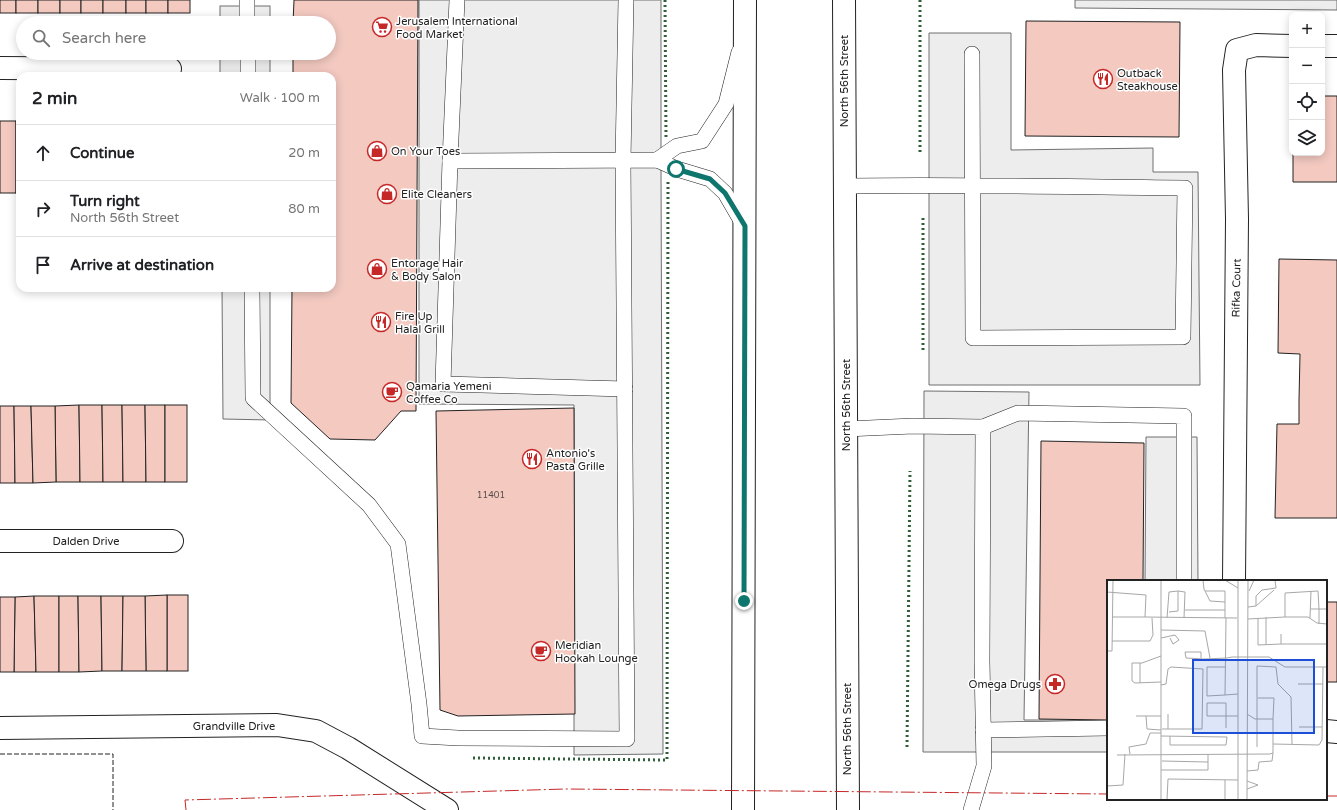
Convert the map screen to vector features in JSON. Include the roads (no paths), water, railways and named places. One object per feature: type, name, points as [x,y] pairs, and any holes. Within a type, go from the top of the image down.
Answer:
[{"type":"main road","points":[[743,810],[746,0]]},
{"type":"main road","name":"North 56th Street","points":[[844,0],[848,810]]},
{"type":"main road","name":"Rifka Court","points":[[1234,580],[1237,219],[1234,70],[1237,50],[1256,45],[1289,46]]},
{"type":"main road","points":[[1325,46],[1337,46]]},
{"type":"main road","points":[[0,68],[170,69]]},
{"type":"main road","name":"Dalden Drive","points":[[0,541],[172,541]]},
{"type":"main road","name":"Grandville Drive","points":[[0,728],[277,725],[316,731],[348,748],[447,810]]},
{"type":"lane","points":[[247,0],[247,16]]},
{"type":"lane","points":[[457,0],[443,384],[625,389]]},
{"type":"lane","points":[[252,292],[253,398],[369,505],[398,544],[422,736],[458,738],[627,739],[623,160],[626,0]]},
{"type":"lane","points":[[657,160],[677,146],[702,141],[726,104],[746,24]]},
{"type":"lane","points":[[845,186],[972,186],[1185,188],[1183,337],[973,338],[972,186],[972,54]]},
{"type":"lane","points":[[248,60],[248,72]]},
{"type":"lane","points":[[450,161],[657,160],[676,169],[710,179],[725,193],[745,226]]},
{"type":"lane","points":[[846,429],[913,426],[983,427],[1018,413],[1184,416],[1184,580]]},
{"type":"lane","points":[[971,810],[984,766],[983,427]]},
{"type":"lane","points":[[983,730],[1107,728]]},
{"type":"place","name":"Jerusalem International Food Market","points":[[382,27]]},
{"type":"place","name":"Outback Steakhouse","points":[[1103,79]]},
{"type":"place","name":"On Your Toes","points":[[377,151]]},
{"type":"place","name":"Elite Cleaners","points":[[387,194]]},
{"type":"place","name":"Entorage Hair & Body Salon","points":[[377,269]]},
{"type":"place","name":"Fire Up Halal Grill","points":[[381,322]]},
{"type":"place","name":"Qamaria Yemeni Coffee Co","points":[[392,392]]},
{"type":"place","name":"Antonio's Pasta Grille","points":[[532,459]]},
{"type":"place","name":"Meridian Hookah Lounge","points":[[541,651]]},
{"type":"place","name":"Omega Drugs","points":[[1055,684]]}]
